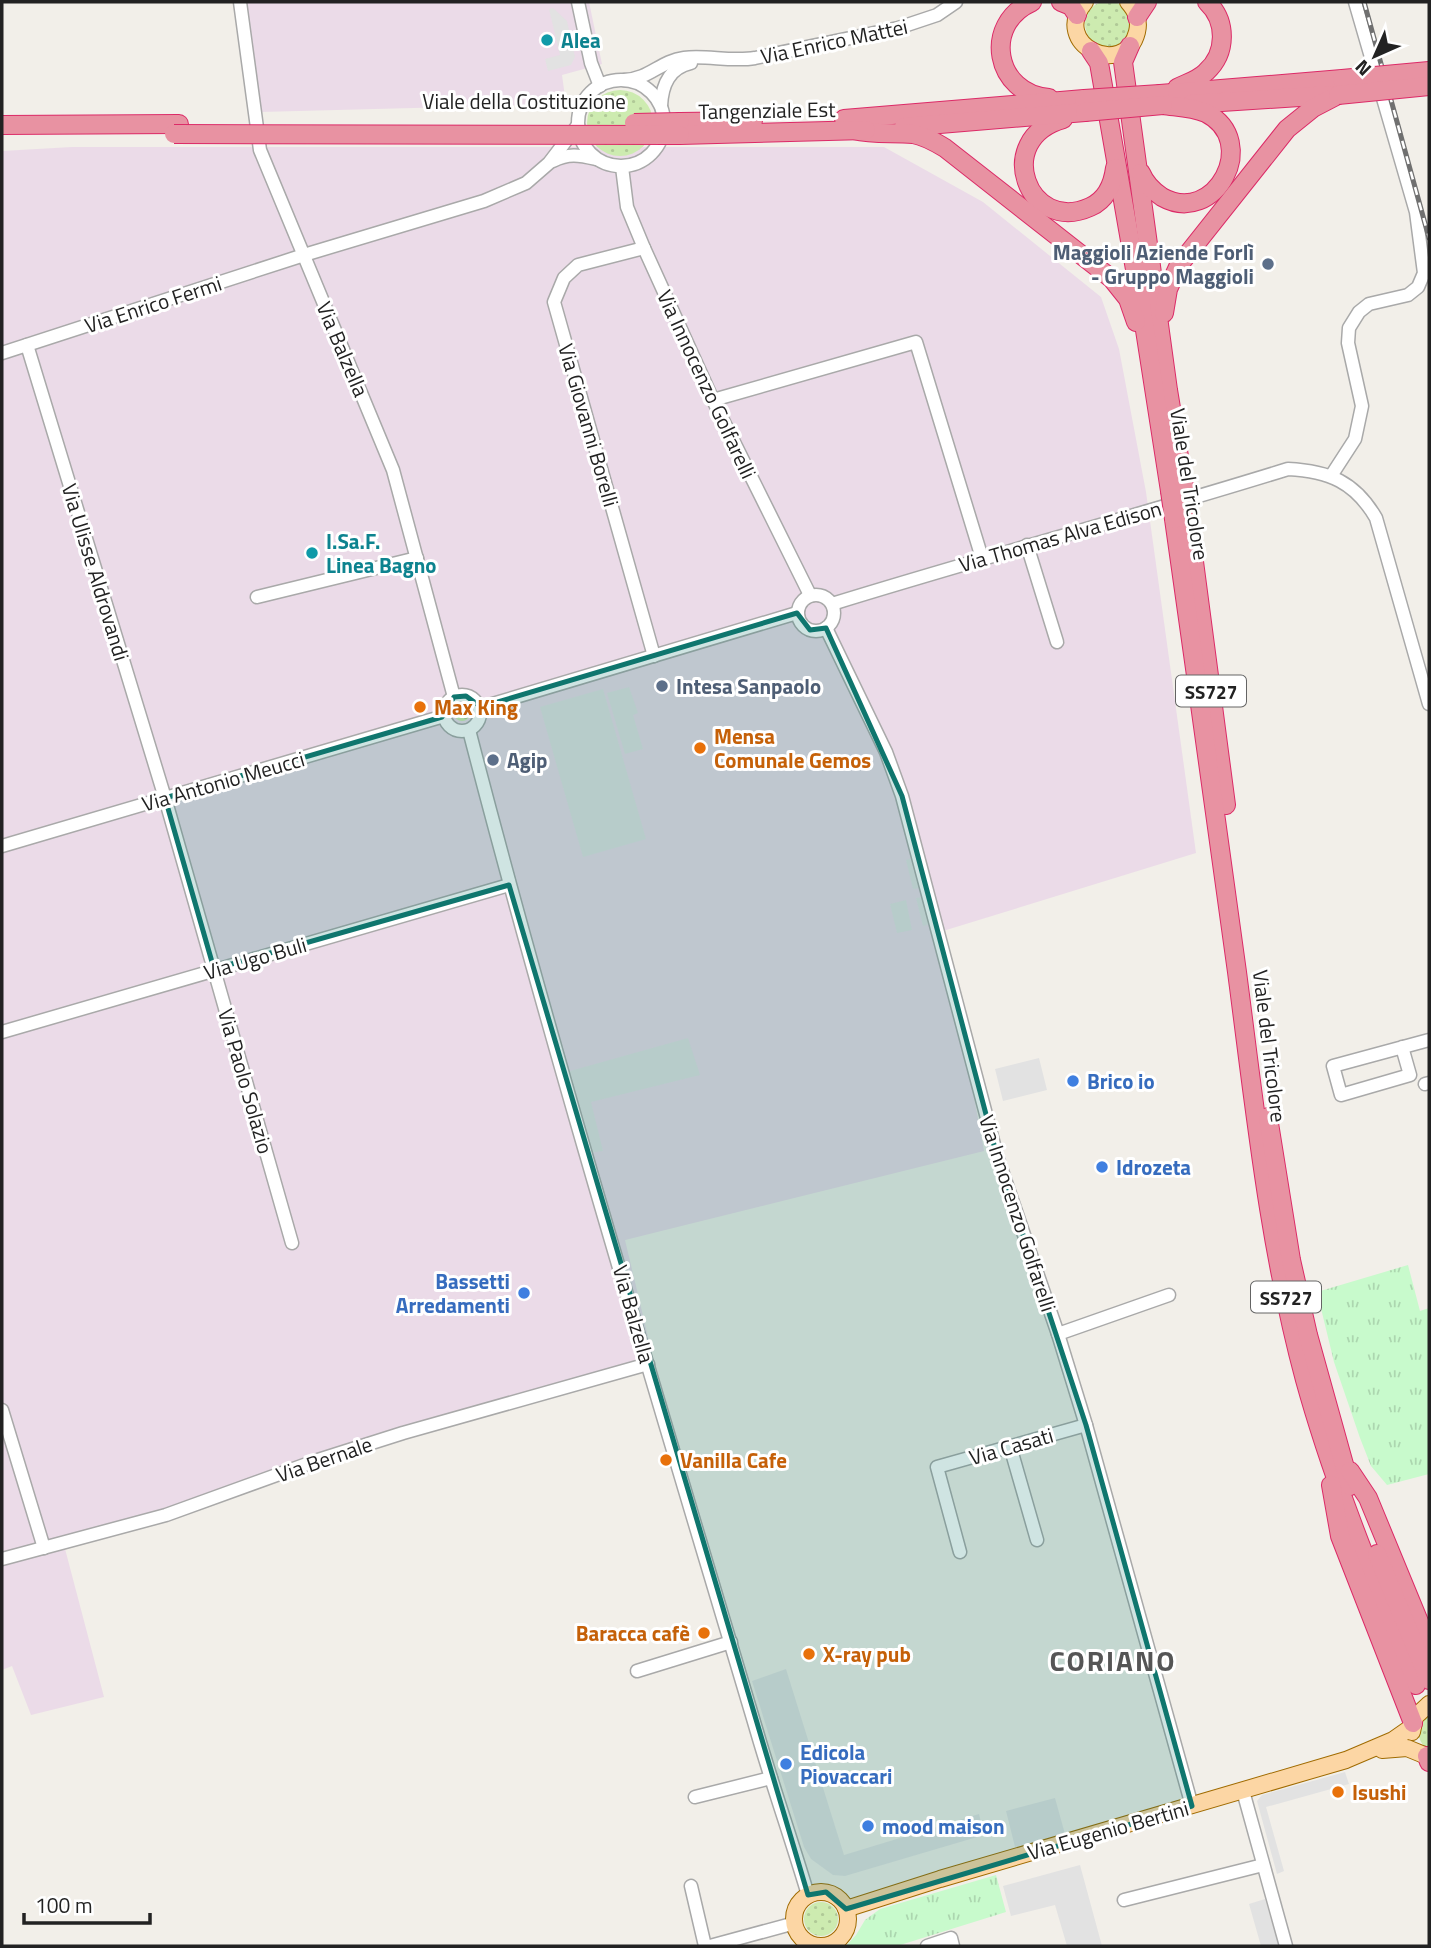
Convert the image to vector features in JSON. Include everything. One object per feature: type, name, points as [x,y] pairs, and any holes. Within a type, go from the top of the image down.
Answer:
[{"type":"highway","points":[[1032,2],[1012,15],[1002,35],[1000,47],[1005,69],[1021,88],[1033,94],[1085,106]]},
{"type":"highway","points":[[1061,2],[1081,8]]},
{"type":"highway","points":[[1161,99],[1197,79],[1214,64],[1219,53],[1222,31],[1219,19],[1207,2]]},
{"type":"highway","points":[[1130,46],[1123,62],[1137,163],[1161,392]]},
{"type":"highway","points":[[1091,51],[1099,64],[1140,298],[1161,392]]},
{"type":"highway","points":[[854,131],[1429,71]]},
{"type":"highway","points":[[1161,99],[1338,95],[1429,86]]},
{"type":"highway","points":[[1161,392],[1163,315],[1168,289],[1179,265],[1287,129],[1313,107],[1338,95]]},
{"type":"highway","points":[[1137,163],[1142,178],[1152,190],[1166,199],[1181,202],[1197,200],[1211,194],[1222,183],[1229,168],[1231,153],[1228,137],[1219,124],[1207,114],[1161,99]]},
{"type":"highway","name":"Viale della Costituzione","points":[[2,125],[177,129],[680,129],[855,119],[1045,103],[1085,106]]},
{"type":"highway","points":[[1085,106],[1040,129],[1030,141],[1024,155],[1023,171],[1027,186],[1037,199],[1050,208],[1065,212],[1080,211],[1095,205],[1106,194],[1114,180],[1116,165]]},
{"type":"highway","name":"Viale della Costituzione","points":[[2,134],[177,129]]},
{"type":"highway","name":"Tangenziale Est","points":[[680,129],[854,131]]},
{"type":"highway","points":[[854,131],[923,136],[945,148],[1112,279],[1133,310],[1143,367],[1161,392]]},
{"type":"highway","name":"Viale del Tricolore","points":[[1161,392],[1177,489],[1232,891],[1267,1202],[1287,1306],[1305,1379],[1422,1683]]},
{"type":"highway","points":[[1336,1459],[1368,1498],[1429,1646]]},
{"type":"highway","points":[[1336,1459],[1340,1536],[1413,1725]]},
{"type":"main road","points":[[1081,8],[1076,25],[1083,45],[1091,51],[1111,55],[1130,46],[1138,27],[1138,7]]},
{"type":"main road","name":"Via Eugenio Bertini","points":[[1427,1757],[1415,1743],[1413,1725],[1419,1711],[1429,1704]]},
{"type":"main road","name":"Via Eugenio Bertini","points":[[1370,1752],[1413,1725]]},
{"type":"main road","name":"Via Eugenio Bertini","points":[[846,1909],[1370,1752],[1407,1748],[1427,1757]]},
{"type":"main road","points":[[825,1892],[841,1901],[846,1909],[848,1918],[842,1936],[835,1942],[816,1946],[802,1938],[794,1923],[797,1907],[808,1895],[825,1892]]},
{"type":"street","name":"Via Balzella","points":[[240,2],[260,150],[393,470],[454,697]]},
{"type":"street","points":[[578,2],[600,86]]},
{"type":"street","name":"Via Enrico Mattei","points":[[661,107],[664,84],[674,70],[682,65],[708,60],[755,58],[898,28],[937,15],[956,2]]},
{"type":"street","points":[[1354,2],[1416,212],[1424,273],[1418,287],[1408,295],[1369,304],[1359,312],[1349,328],[1348,343],[1362,406],[1355,439],[1331,476],[1354,490],[1368,504],[1376,518],[1429,704]]},
{"type":"street","name":"Via Enrico Mattei","points":[[624,80],[639,79],[672,60],[687,57],[708,60]]},
{"type":"street","points":[[624,80],[646,88],[661,107],[664,130],[654,152],[634,165],[609,165],[576,154],[563,156],[550,163],[578,125],[584,102],[600,86],[624,80]]},
{"type":"street","points":[[578,125],[587,150],[597,159]]},
{"type":"street","name":"Via Enrico Fermi","points":[[2,353],[304,255],[484,201],[526,183],[550,163]]},
{"type":"street","name":"Via Innocenzo Golfarelli","points":[[622,167],[627,207],[644,248],[713,400],[810,595]]},
{"type":"street","name":"Via Giovanni Borelli","points":[[644,248],[578,265],[564,278],[554,302],[654,656]]},
{"type":"street","points":[[713,400],[916,342],[982,558]]},
{"type":"street","name":"Via Ulisse Aldrovandi","points":[[27,345],[165,798]]},
{"type":"street","name":"Via Thomas Alva Edison","points":[[832,604],[1288,469],[1312,470],[1331,476]]},
{"type":"street","points":[[1027,545],[1057,642]]},
{"type":"street","points":[[257,597],[417,558]]},
{"type":"street","points":[[810,595],[820,595],[832,604],[834,615],[826,628],[821,631],[810,630],[801,624],[797,613],[800,602],[810,595]]},
{"type":"street","points":[[479,708],[797,613]]},
{"type":"street","name":"Via Innocenzo Golfarelli","points":[[826,628],[886,752],[902,796],[997,1156],[1086,1424],[1192,1806]]},
{"type":"street","points":[[460,695],[472,698],[479,708],[477,723],[469,730],[453,729],[444,716],[446,705],[460,695]]},
{"type":"street","name":"Via Antonio Meucci","points":[[2,846],[444,716]]},
{"type":"street","name":"Via Balzella","points":[[469,730],[509,885],[648,1364],[808,1895]]},
{"type":"street","name":"Via Paolo Solazio","points":[[165,798],[292,1243]]},
{"type":"street","name":"Via Ugo Buli","points":[[2,1032],[509,885]]},
{"type":"street","points":[[1402,1047],[1410,1075],[1341,1095],[1333,1066],[1402,1047],[1429,1040]]},
{"type":"street","points":[[1058,1334],[1170,1295]]},
{"type":"street","name":"Via Bernale","points":[[2,1559],[166,1516],[318,1460],[402,1433],[648,1364]]},
{"type":"street","points":[[2,1410],[44,1548]]},
{"type":"street","name":"Via Casati","points":[[960,1552],[936,1467],[1086,1424]]},
{"type":"street","points":[[1010,1446],[1037,1540]]},
{"type":"street","points":[[638,1671],[731,1642]]},
{"type":"street","points":[[695,1797],[771,1778]]},
{"type":"street","points":[[1243,1791],[1286,1946]]},
{"type":"street","points":[[1124,1900],[1263,1865]]},
{"type":"street","points":[[691,1886],[708,1946],[794,1923]]},
{"type":"street","points":[[927,1946],[951,1938],[953,1946]]},
{"type":"highlighted area","points":[[797,613],[810,630],[826,628],[902,796],[997,1156],[1086,1425],[1192,1806],[846,1909],[826,1892],[808,1895],[509,885],[214,969],[165,798],[442,717],[454,697],[466,696],[481,707]]},
{"type":"shaded area","points":[[247,2],[589,2],[602,64],[562,75],[566,104],[260,112]]},
{"type":"shaded area","points":[[553,8],[567,21],[575,57],[571,65],[548,71],[545,59],[560,55],[549,9]]},
{"type":"shaded area","points":[[72,147],[884,147],[983,202],[1101,297],[1119,349],[1146,492],[1196,853],[943,931],[984,1151],[625,1240],[654,1362],[64,1545],[104,1697],[31,1715],[12,1666],[2,1670],[2,151]]},
{"type":"shaded area","points":[[629,687],[638,713],[633,715],[643,749],[625,754],[607,693]]},
{"type":"shaded area","points":[[603,689],[646,839],[583,857],[540,707]]},
{"type":"shaded area","points":[[913,858],[920,888],[913,889],[906,860]]},
{"type":"shaded area","points":[[923,897],[930,924],[923,926],[916,898]]},
{"type":"shaded area","points":[[906,900],[912,930],[897,933],[890,904]]},
{"type":"shaded area","points":[[688,1038],[700,1075],[591,1102],[603,1151],[587,1153],[563,1073]]},
{"type":"shaded area","points":[[1039,1058],[1047,1090],[1003,1101],[995,1069]]},
{"type":"shaded area","points":[[786,1669],[844,1855],[979,1814],[984,1835],[845,1876],[833,1875],[811,1859],[804,1847],[752,1681]]},
{"type":"shaded area","points":[[1345,1772],[1349,1784],[1266,1807],[1284,1871],[1277,1874],[1257,1801],[1262,1795]]},
{"type":"shaded area","points":[[1055,1798],[1065,1834],[1015,1847],[1006,1811]]},
{"type":"shaded area","points":[[1080,1865],[1102,1946],[1067,1946],[1055,1905],[1011,1916],[1003,1886]]},
{"type":"shaded area","points":[[1265,1899],[1279,1946],[1261,1946],[1249,1904]]},
{"type":"green space","points":[[1108,1],[1124,8],[1131,24],[1124,40],[1108,47],[1092,40],[1085,24],[1092,8]]},
{"type":"green space","points":[[614,90],[626,90],[644,99],[651,110],[651,136],[644,147],[633,154],[614,156],[601,151],[592,142],[587,129],[587,117],[592,104],[601,95]]},
{"type":"green space","points":[[462,705],[468,707],[468,719],[462,721],[456,719],[454,713],[456,707]]},
{"type":"green space","points":[[1408,1265],[1420,1311],[1429,1308],[1429,1474],[1387,1485],[1371,1466],[1360,1438],[1334,1362],[1317,1292]]},
{"type":"green space","points":[[1429,1710],[1429,1751],[1420,1741],[1419,1731]]},
{"type":"green space","points":[[996,1875],[1006,1912],[897,1946],[846,1946],[865,1920],[880,1909]]},
{"type":"green space","points":[[821,1902],[833,1907],[838,1919],[833,1931],[821,1936],[809,1931],[804,1919],[809,1907]]},
{"type":"railway","points":[[1364,2],[1429,238]]},
{"type":"place","name":"Alea","points":[[547,40]]},
{"type":"place","name":"Maggioli Aziende Forlì - Gruppo Maggioli","points":[[1268,264]]},
{"type":"place","name":"I.Sa.F. Linea Bagno","points":[[312,553]]},
{"type":"place","name":"Intesa Sanpaolo","points":[[662,686]]},
{"type":"place","name":"Max King","points":[[420,707]]},
{"type":"place","name":"Mensa Comunale Gemos","points":[[700,748]]},
{"type":"place","name":"Agip","points":[[493,760]]},
{"type":"place","name":"Brico io","points":[[1073,1081]]},
{"type":"place","name":"Idrozeta","points":[[1102,1167]]},
{"type":"place","name":"Bassetti Arredamenti","points":[[524,1293]]},
{"type":"place","name":"Vanilla Cafe","points":[[666,1460]]},
{"type":"place","name":"Baracca cafè","points":[[704,1633]]},
{"type":"place","name":"X-ray pub","points":[[809,1654]]},
{"type":"place","name":"Edicola Piovaccari","points":[[786,1764]]},
{"type":"place","name":"Isushi","points":[[1338,1792]]},
{"type":"place","name":"mood maison","points":[[868,1826]]},
{"type":"district","name":"CORIANO","points":[[1113,1660]]}]
